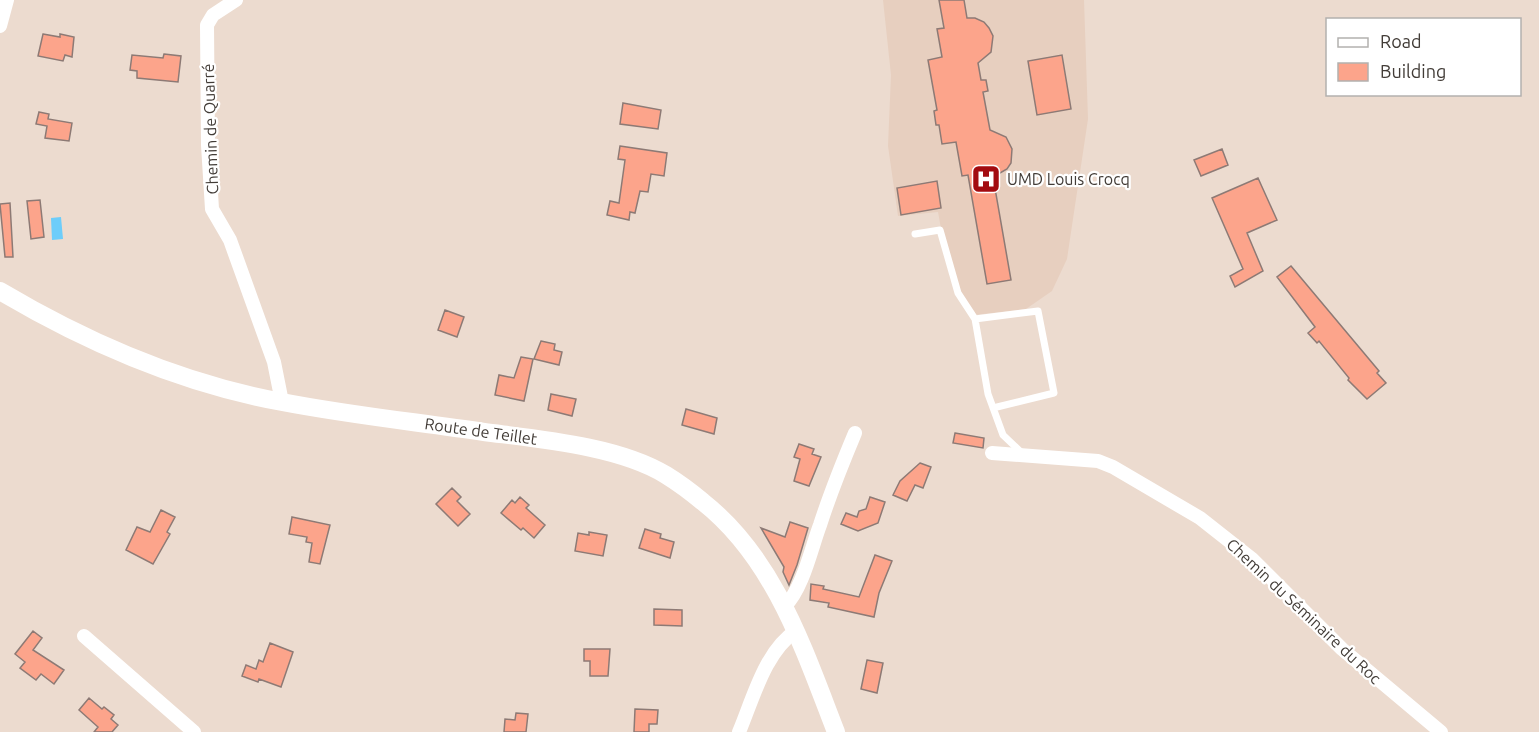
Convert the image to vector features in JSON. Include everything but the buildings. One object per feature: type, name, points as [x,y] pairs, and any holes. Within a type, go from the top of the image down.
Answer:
[{"type":"main road","name":"Route de Teillet","points":[[0,291],[44,317],[134,357],[213,385],[282,402],[570,444],[626,458],[664,474],[705,503],[755,558],[785,606],[836,732]]},
{"type":"street","points":[[0,26],[7,0]]},
{"type":"street","name":"Chemin de Quarré","points":[[236,0],[213,15],[207,25],[208,145],[212,209],[230,240],[274,362],[282,402]]},
{"type":"street","points":[[785,606],[792,599],[803,573],[831,492],[855,433]]},
{"type":"street","name":"Chemin du Séminaire du Roc","points":[[992,453],[1098,461],[1113,467],[1200,518],[1252,559],[1342,649],[1441,732]]},
{"type":"street","points":[[739,732],[771,656],[788,636],[796,631]]},
{"type":"street","points":[[84,636],[194,732]]},
{"type":"lane","points":[[915,234],[940,230],[958,292],[975,319],[988,394],[1003,435],[1024,456]]},
{"type":"lane","points":[[975,319],[1038,311],[1054,393],[993,408]]},
{"type":"shaded area","name":"UMD Louis Crocq","points":[[883,0],[1084,0],[1088,119],[1067,259],[1052,291],[1026,309],[974,315],[960,302],[950,278],[938,212],[898,216],[888,146],[891,75]]},
{"type":"water","points":[[61,217],[63,239],[52,240],[51,218]]},
{"type":"place","name":"UMD Louis Crocq","points":[[986,179]]}]
